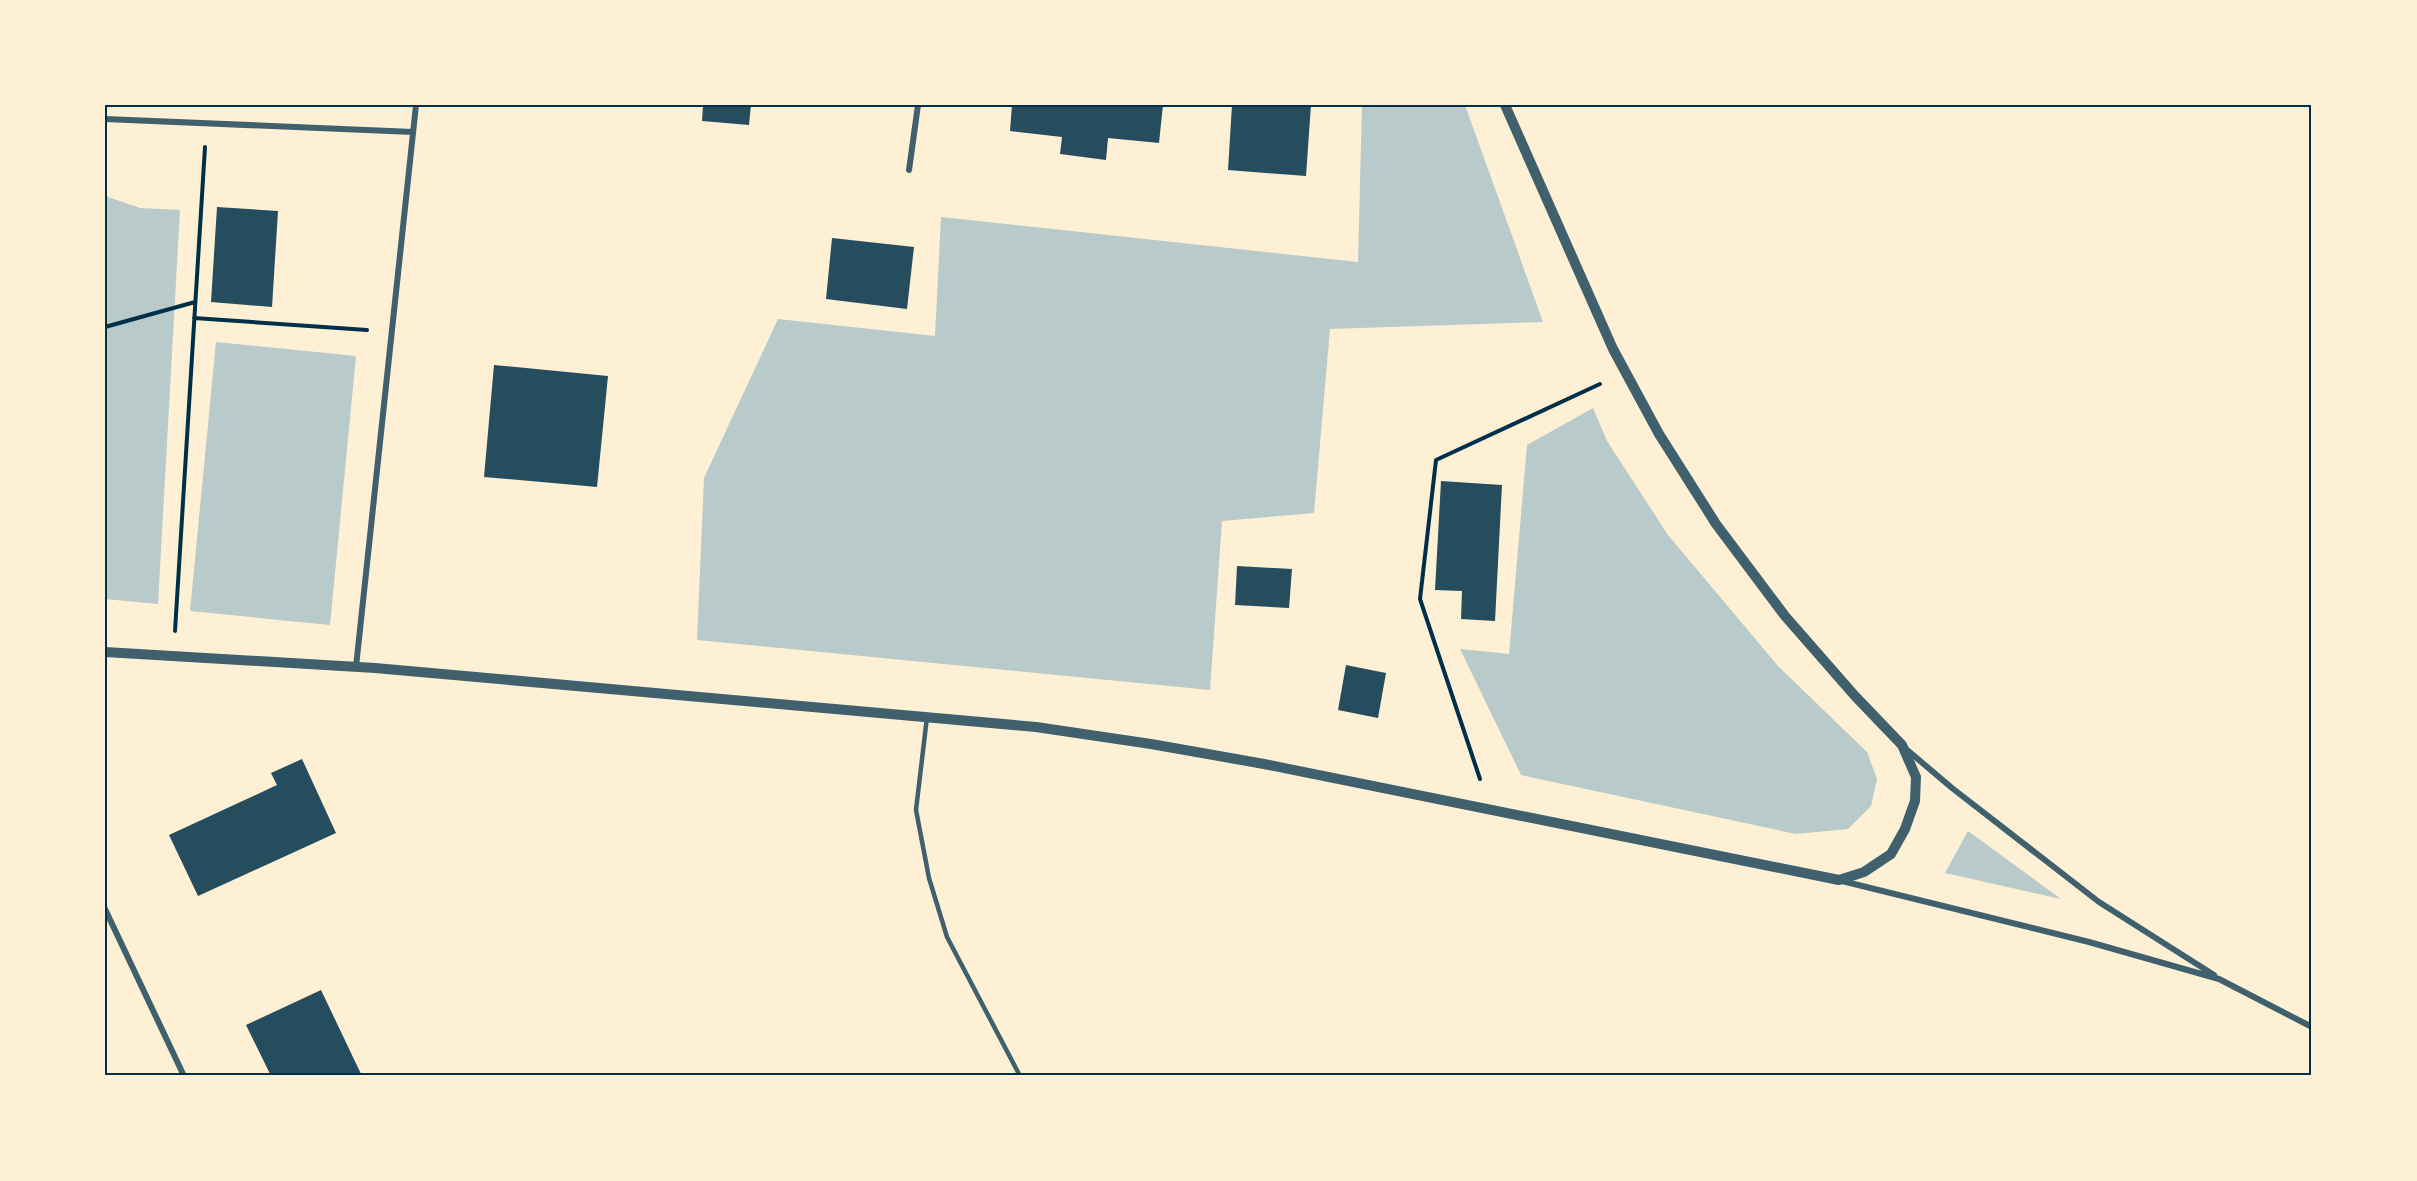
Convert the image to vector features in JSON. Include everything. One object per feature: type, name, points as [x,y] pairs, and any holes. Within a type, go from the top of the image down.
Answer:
[{"type":"street","points":[[356,667],[416,105]]},
{"type":"street","points":[[909,170],[918,105]]},
{"type":"street","points":[[1505,105],[1546,201],[1626,372],[1659,434],[1716,524],[1785,616],[1854,696],[1902,745],[1952,788],[2099,902],[2219,979],[2312,1027]]},
{"type":"street","points":[[105,119],[413,132]]},
{"type":"street","points":[[105,652],[356,667],[927,716],[1036,727],[1151,744],[1839,880],[2089,942],[2219,979]]},
{"type":"street","points":[[1839,880],[1864,872],[1891,854],[1905,829],[1915,801],[1916,777],[1902,745]]},
{"type":"street","points":[[105,909],[184,1076]]},
{"type":"lane","points":[[927,716],[916,810],[929,878],[947,937],[1020,1076]]},
{"type":"path","points":[[173,657],[206,123]]},
{"type":"path","points":[[105,327],[195,302]]},
{"type":"path","points":[[194,318],[392,332]]},
{"type":"path","points":[[1490,810],[1420,599],[1436,460],[1626,372]]},
{"type":"shaded area","points":[[1362,105],[1465,105],[1543,322],[1330,329],[1314,513],[1222,521],[1210,690],[697,640],[704,478],[778,319],[935,336],[941,217],[1358,262]]},
{"type":"shaded area","points":[[105,196],[140,208],[180,210],[158,604],[105,599]]},
{"type":"shaded area","points":[[216,342],[356,356],[330,625],[190,611]]},
{"type":"shaded area","points":[[1593,408],[1607,441],[1668,535],[1778,666],[1867,752],[1877,779],[1871,806],[1848,829],[1796,834],[1521,775],[1460,649],[1509,654],[1527,445]]},
{"type":"shaded area","points":[[1968,831],[2061,899],[1945,873]]},
{"type":"building","points":[[703,105],[751,105],[749,125],[702,121]]},
{"type":"building","points":[[1012,105],[1163,105],[1159,143],[1108,138],[1106,160],[1060,154],[1062,137],[1010,131]]},
{"type":"building","points":[[1232,105],[1311,105],[1306,176],[1228,170]]},
{"type":"building","points":[[217,207],[278,211],[272,307],[211,302]]},
{"type":"building","points":[[832,238],[914,247],[907,309],[826,299]]},
{"type":"building","points":[[494,365],[608,376],[597,487],[484,477]]},
{"type":"building","points":[[1441,481],[1502,485],[1495,621],[1461,619],[1462,591],[1435,590]]},
{"type":"building","points":[[1237,566],[1292,569],[1289,608],[1235,605]]},
{"type":"building","points":[[1346,665],[1386,673],[1378,718],[1338,710]]},
{"type":"building","points":[[302,759],[336,833],[198,896],[169,835],[277,785],[271,773]]},
{"type":"building","points":[[321,990],[362,1076],[271,1076],[246,1025]]}]
